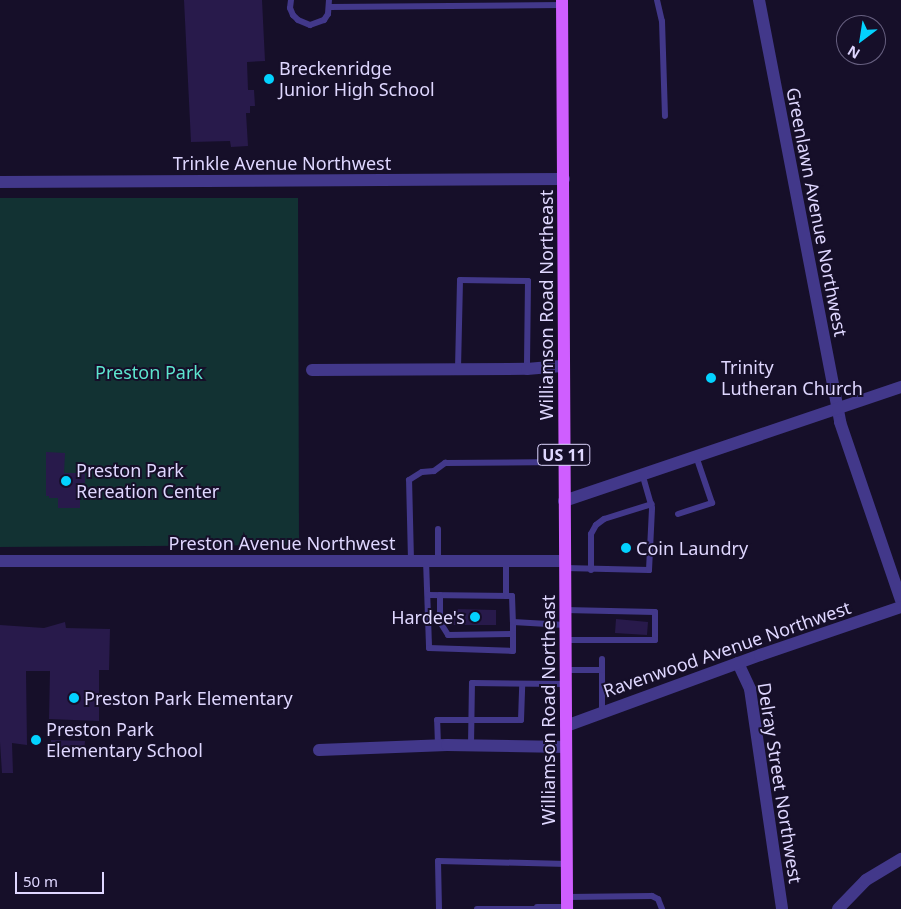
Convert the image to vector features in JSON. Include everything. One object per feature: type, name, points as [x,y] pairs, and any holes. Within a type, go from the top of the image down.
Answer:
[{"type":"main road","name":"Williamson Road Northeast","points":[[562,2],[567,904]]},
{"type":"street","name":"Greenlawn Avenue Northwest","points":[[759,0],[838,408],[853,462],[901,600]]},
{"type":"street","name":"Trinkle Avenue Northwest","points":[[0,182],[564,179]]},
{"type":"street","points":[[312,370],[526,369],[564,366]]},
{"type":"street","points":[[564,501],[695,455],[901,387]]},
{"type":"street","name":"Preston Avenue Northwest","points":[[0,561],[506,560],[565,564]]},
{"type":"street","name":"Ravenwood Avenue Northwest","points":[[566,726],[738,663],[901,607]]},
{"type":"street","name":"Delray Street Northwest","points":[[738,663],[750,689],[782,909]]},
{"type":"street","points":[[319,750],[438,745],[566,747]]},
{"type":"street","points":[[838,909],[866,880],[901,859]]},
{"type":"lane","points":[[292,0],[290,8],[293,15],[303,23],[310,25],[324,20],[330,3],[562,2]]},
{"type":"lane","points":[[657,0],[662,21],[665,116]]},
{"type":"lane","points":[[458,369],[460,280],[528,281],[526,369]]},
{"type":"lane","points":[[678,514],[712,503],[695,455]]},
{"type":"lane","points":[[411,560],[410,480],[422,472],[434,471],[445,463],[564,462]]},
{"type":"lane","points":[[565,564],[591,570],[649,570],[652,504],[642,473]]},
{"type":"lane","points":[[591,570],[591,534],[596,525],[604,519],[652,504]]},
{"type":"lane","points":[[428,595],[512,596],[513,651],[429,648],[428,595],[438,529]]},
{"type":"lane","points":[[506,560],[506,596]]},
{"type":"lane","points":[[440,595],[440,622],[448,635],[513,634]]},
{"type":"lane","points":[[565,610],[656,612],[655,640],[565,640]]},
{"type":"lane","points":[[513,622],[565,625]]},
{"type":"lane","points":[[602,660],[602,712]]},
{"type":"lane","points":[[566,670],[602,670]]},
{"type":"lane","points":[[471,745],[472,683],[566,684]]},
{"type":"lane","points":[[438,745],[437,720],[521,720],[522,684]]},
{"type":"lane","points":[[439,909],[438,861],[567,864]]},
{"type":"lane","points":[[477,909],[537,908],[652,896],[658,899],[662,909]]},
{"type":"green space","name":"Preston Park","points":[[0,198],[298,198],[299,545],[0,547]]},
{"type":"building","points":[[184,0],[262,0],[265,61],[247,62],[248,90],[254,90],[255,106],[250,106],[250,113],[246,113],[248,146],[231,147],[230,141],[191,142]]},
{"type":"building","name":"Preston Park Rereation Center","points":[[46,452],[65,453],[64,473],[85,473],[85,483],[80,483],[80,508],[58,508],[58,498],[46,496]]},
{"type":"building","name":"Hardee's","points":[[453,609],[496,610],[496,625],[453,625]]},
{"type":"building","points":[[616,619],[648,622],[647,635],[615,633]]},
{"type":"building","name":"Preston Park Elementary","points":[[65,622],[66,628],[110,629],[109,670],[99,670],[99,721],[49,719],[50,671],[26,671],[27,745],[12,743],[13,773],[2,773],[0,742],[0,625],[44,628]]},
{"type":"building","points":[[51,740],[85,741],[84,753],[51,751]]},
{"type":"place","name":"Breckenridge Junior High School","points":[[269,79]]},
{"type":"place","name":"Trinity Lutheran Church","points":[[711,378]]},
{"type":"place","name":"Preston Park Rereation Center","points":[[66,481]]},
{"type":"place","name":"Coin Laundry","points":[[626,548]]},
{"type":"place","name":"Hardee's","points":[[475,617]]},
{"type":"place","name":"Preston Park Elementary","points":[[74,698]]},
{"type":"place","name":"Preston Park Elementary School","points":[[36,740]]}]
